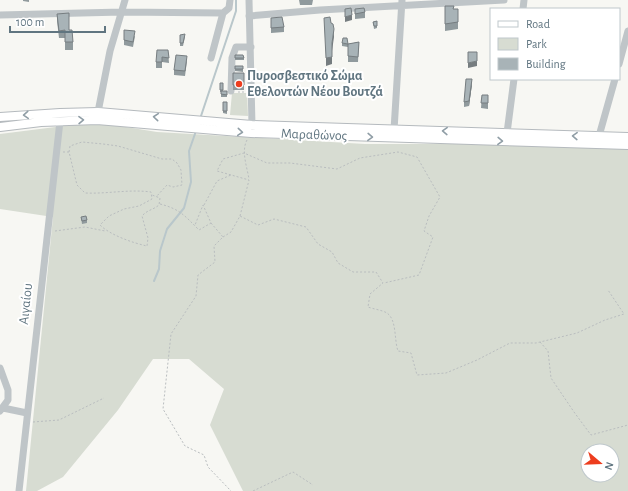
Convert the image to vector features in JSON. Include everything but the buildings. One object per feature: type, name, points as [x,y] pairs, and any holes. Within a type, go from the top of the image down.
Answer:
[{"type":"main road","name":"Μαραθώνος","points":[[0,117],[98,112],[193,124],[252,129],[628,145]]},
{"type":"main road","name":"Μαραθώνος","points":[[0,127],[60,121],[97,120],[193,124]]},
{"type":"main road","name":"Μαραθώνος","points":[[252,129],[394,130],[628,137]]},
{"type":"street","points":[[98,112],[110,52],[125,0]]},
{"type":"street","points":[[212,58],[223,13],[229,8],[230,0]]},
{"type":"street","points":[[248,0],[251,47],[252,129]]},
{"type":"street","points":[[250,16],[402,3],[504,0]]},
{"type":"street","points":[[394,130],[402,3]]},
{"type":"street","points":[[0,15],[122,12],[223,13]]},
{"type":"street","points":[[620,60],[628,31]]},
{"type":"street","points":[[231,92],[232,58],[236,47],[251,47]]},
{"type":"street","points":[[507,133],[514,80]]},
{"type":"street","points":[[599,136],[615,80]]},
{"type":"street","name":"Αιγαίου","points":[[19,491],[60,121]]},
{"type":"street","points":[[0,368],[8,390],[8,400],[2,409],[27,413]]},
{"type":"street","points":[[0,400],[8,400]]},
{"type":"path","points":[[231,491],[208,467],[204,455],[185,446],[163,410],[171,334],[196,296],[198,275],[215,262],[214,246],[223,236],[231,232],[240,216],[249,180],[244,153],[245,143],[252,129]]},
{"type":"path","points":[[47,231],[85,227],[106,231],[138,244],[147,246],[148,238],[142,216],[147,211],[154,210],[159,204],[160,198],[156,197],[152,196],[151,192],[140,191],[120,190],[102,194],[85,193],[77,185],[69,152],[70,146],[82,142],[118,146],[162,159],[172,159],[177,163],[181,170],[182,185],[174,187],[167,184],[156,197]]},
{"type":"path","points":[[56,152],[69,152]]},
{"type":"path","points":[[249,180],[217,171],[223,159],[244,153],[267,163],[290,163],[337,168],[360,158],[398,152],[417,157],[440,197],[429,216],[424,231],[432,238],[419,275],[383,283],[370,294],[368,307],[387,313],[395,324],[395,343],[398,351],[411,353],[418,375],[446,373],[477,360],[510,343],[539,342],[577,333],[605,320],[624,314],[608,290]]},
{"type":"path","points":[[195,225],[203,205],[217,181],[232,175]]},
{"type":"path","points":[[106,231],[100,225],[108,216],[124,209],[139,206],[152,199],[152,196]]},
{"type":"path","points":[[159,204],[172,207],[181,212],[200,230],[211,223]]},
{"type":"path","points":[[203,205],[211,223],[223,236]]},
{"type":"path","points":[[240,216],[258,225],[274,219],[306,227],[318,244],[332,252],[338,263],[354,272],[376,272],[383,283]]},
{"type":"path","points":[[539,342],[548,351],[551,378],[591,435],[628,425]]},
{"type":"path","points":[[26,422],[60,420],[104,398]]},
{"type":"path","points":[[253,491],[293,472],[313,485]]},
{"type":"green space","points":[[232,93],[247,93],[248,116],[230,115]]},
{"type":"green space","points":[[95,122],[157,132],[365,144],[470,144],[628,149],[628,491],[243,491],[210,425],[224,389],[189,359],[153,359],[118,410],[63,477],[37,491],[26,491],[53,217],[0,209],[0,134]]},
{"type":"waterway","points":[[200,119],[236,11],[236,0]]},
{"type":"waterway","points":[[154,281],[159,269],[160,251],[167,229],[184,208],[191,182],[189,151],[196,131]]},
{"type":"place","name":"Πυροσβεστικό Σώμα Εθελοντών Νέου Βουτζά","points":[[239,84]]}]
